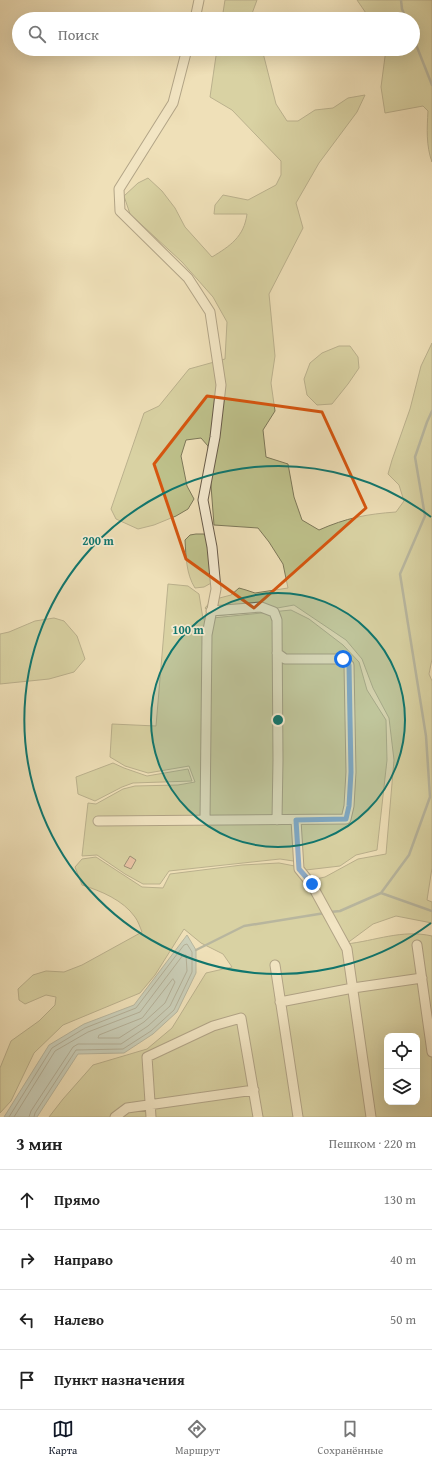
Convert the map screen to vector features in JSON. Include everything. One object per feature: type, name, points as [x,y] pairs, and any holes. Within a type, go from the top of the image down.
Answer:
[{"type":"street","points":[[196,12],[199,0]]},
{"type":"street","points":[[185,56],[173,103],[119,189],[119,204],[120,211],[188,278],[210,312],[221,385],[215,437],[202,500],[212,546],[216,588],[207,635],[205,820]]},
{"type":"street","points":[[211,611],[261,607],[274,612],[277,620],[278,760],[276,820]]},
{"type":"street","points":[[98,821],[346,819],[349,806],[351,772],[349,665],[343,659],[285,659],[277,653]]},
{"type":"street","points":[[296,820],[299,869],[312,884],[347,949],[371,1117]]},
{"type":"street","points":[[417,945],[432,1052]]},
{"type":"street","points":[[275,965],[298,1117]]},
{"type":"street","points":[[280,1002],[353,988],[422,978]]},
{"type":"street","points":[[151,1117],[147,1057],[213,1026],[241,1018],[258,1117]]},
{"type":"street","points":[[115,1117],[127,1108],[254,1090]]},
{"type":"highlighted area","points":[[207,396],[322,412],[366,508],[254,608],[186,559],[154,464]]},
{"type":"green space","points":[[225,0],[257,0],[253,12],[223,12]]},
{"type":"green space","points":[[357,0],[432,0],[432,162],[428,143],[428,111],[423,106],[385,113],[381,87],[385,56],[420,56],[420,12],[365,12]]},
{"type":"green space","points":[[216,56],[264,56],[276,104],[287,121],[298,121],[315,110],[333,108],[348,98],[365,95],[357,112],[319,163],[296,203],[303,228],[269,294],[275,356],[271,383],[275,411],[263,430],[266,457],[288,464],[294,497],[302,520],[319,530],[338,522],[357,517],[396,512],[404,501],[399,485],[388,474],[410,409],[421,366],[432,343],[432,659],[429,674],[432,681],[432,868],[427,900],[432,902],[432,923],[396,916],[373,924],[346,944],[399,935],[421,934],[432,936],[432,1117],[49,1117],[93,1065],[147,1049],[172,1028],[206,973],[232,967],[223,954],[201,943],[184,929],[155,975],[140,993],[63,1025],[34,1053],[11,1101],[0,1113],[0,1068],[11,1041],[39,1021],[55,1005],[56,997],[46,995],[25,1004],[19,1000],[18,989],[33,975],[46,971],[64,972],[82,965],[142,932],[139,924],[130,911],[118,901],[104,893],[82,885],[75,867],[82,859],[96,857],[142,887],[163,888],[170,874],[242,865],[279,863],[300,867],[307,881],[325,877],[358,859],[386,854],[394,760],[389,718],[373,688],[362,659],[346,640],[294,605],[255,612],[212,616],[205,608],[212,600],[231,595],[239,588],[255,593],[288,588],[283,564],[258,528],[214,525],[208,446],[201,438],[186,440],[181,456],[187,486],[194,499],[188,509],[176,516],[154,525],[138,529],[116,519],[111,509],[144,413],[159,406],[189,369],[225,359],[227,322],[213,297],[182,262],[130,214],[124,196],[138,183],[148,178],[162,191],[175,208],[185,227],[212,257],[225,249],[235,240],[243,229],[247,214],[214,214],[215,205],[223,195],[248,200],[276,185],[281,175],[281,161],[232,110],[210,97]]},
{"type":"green space","points":[[339,346],[350,346],[358,357],[359,368],[332,404],[317,405],[307,395],[304,379],[310,363],[322,353]]},
{"type":"green space","points":[[204,534],[208,540],[213,582],[204,587],[195,588],[188,571],[185,540],[190,535]]},
{"type":"green space","points":[[168,584],[188,586],[199,594],[203,619],[291,610],[309,619],[343,645],[359,662],[367,690],[386,720],[387,760],[377,850],[356,855],[340,866],[306,870],[300,862],[280,859],[169,871],[160,884],[143,884],[97,855],[82,856],[88,803],[96,804],[123,789],[135,786],[178,785],[195,782],[189,766],[148,773],[125,766],[110,757],[112,724],[156,726]]},
{"type":"green space","points":[[54,618],[64,621],[77,636],[85,659],[74,672],[49,679],[0,684],[0,634],[9,632],[35,621]]},
{"type":"green space","points":[[113,763],[147,776],[188,769],[192,781],[133,783],[95,801],[78,794],[76,777]]},
{"type":"water","points":[[187,935],[196,950],[196,973],[177,1012],[153,1034],[124,1053],[78,1054],[37,1117],[4,1117],[49,1045],[84,1024],[134,1005]]},
{"type":"building","points":[[130,856],[136,860],[131,869],[124,866]]},
{"type":"waterway","points":[[401,0],[403,12]]},
{"type":"waterway","points":[[420,55],[432,85]]},
{"type":"waterway","points":[[330,912],[340,911],[381,893],[409,855],[430,797],[426,736],[400,574],[425,516],[415,457],[432,411]]},
{"type":"waterway","points":[[381,893],[432,911]]},
{"type":"waterway","points":[[196,950],[244,926],[325,913]]},
{"type":"route","points":[[312,884],[299,869],[296,820],[346,819],[349,806],[351,772],[349,665],[343,659]]}]
